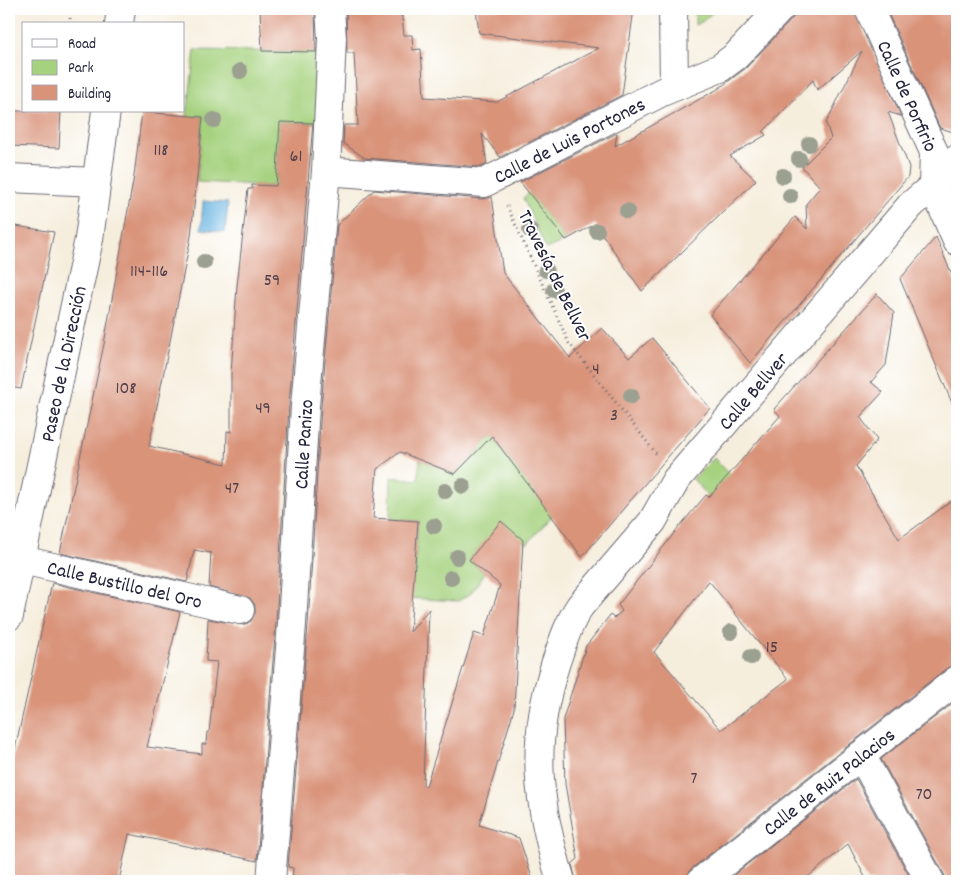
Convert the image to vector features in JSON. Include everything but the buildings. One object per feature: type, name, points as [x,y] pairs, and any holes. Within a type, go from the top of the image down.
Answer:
[{"type":"street","points":[[119,22],[121,9]]},
{"type":"street","name":"Calle Panizo","points":[[271,881],[292,624],[305,406],[326,172],[332,38],[330,9]]},
{"type":"street","points":[[673,9],[674,86]]},
{"type":"street","name":"Calle de Luis Portones","points":[[326,172],[484,183],[674,86],[720,68],[736,56],[780,9]]},
{"type":"street","name":"Calle de Porfirio","points":[[869,9],[934,152],[933,186],[957,241]]},
{"type":"street","name":"Paseo de la Dirección","points":[[9,616],[16,558],[89,239],[106,112]]},
{"type":"street","name":"Calle Bellver","points":[[561,881],[545,816],[539,755],[542,714],[565,634],[580,606],[652,522],[676,480],[911,205],[933,186],[957,159]]},
{"type":"street","points":[[9,178],[96,182]]},
{"type":"street","name":"Calle Bustillo del Oro","points":[[16,558],[240,610]]},
{"type":"street","name":"Calle de Ruiz Palacios","points":[[701,881],[957,680]]},
{"type":"street","points":[[861,755],[930,881]]},
{"type":"path","points":[[70,9],[70,22]]},
{"type":"path","name":"Travesía de Bellver","points":[[506,171],[506,205],[569,343],[676,480]]},
{"type":"green space","points":[[695,9],[716,9],[702,22],[695,25]]},
{"type":"green space","points":[[195,50],[321,52],[317,123],[280,122],[276,186],[197,182],[203,117],[187,116]]},
{"type":"green space","points":[[529,193],[566,240],[546,249],[523,198]]},
{"type":"green space","points":[[492,436],[552,516],[527,544],[501,522],[469,560],[485,573],[470,594],[458,601],[407,598],[415,571],[418,521],[390,519],[391,477],[418,480],[420,459],[455,474]]},
{"type":"green space","points":[[714,458],[739,483],[764,559],[693,479]]},
{"type":"water","points":[[203,201],[228,203],[225,232],[201,229]]}]
